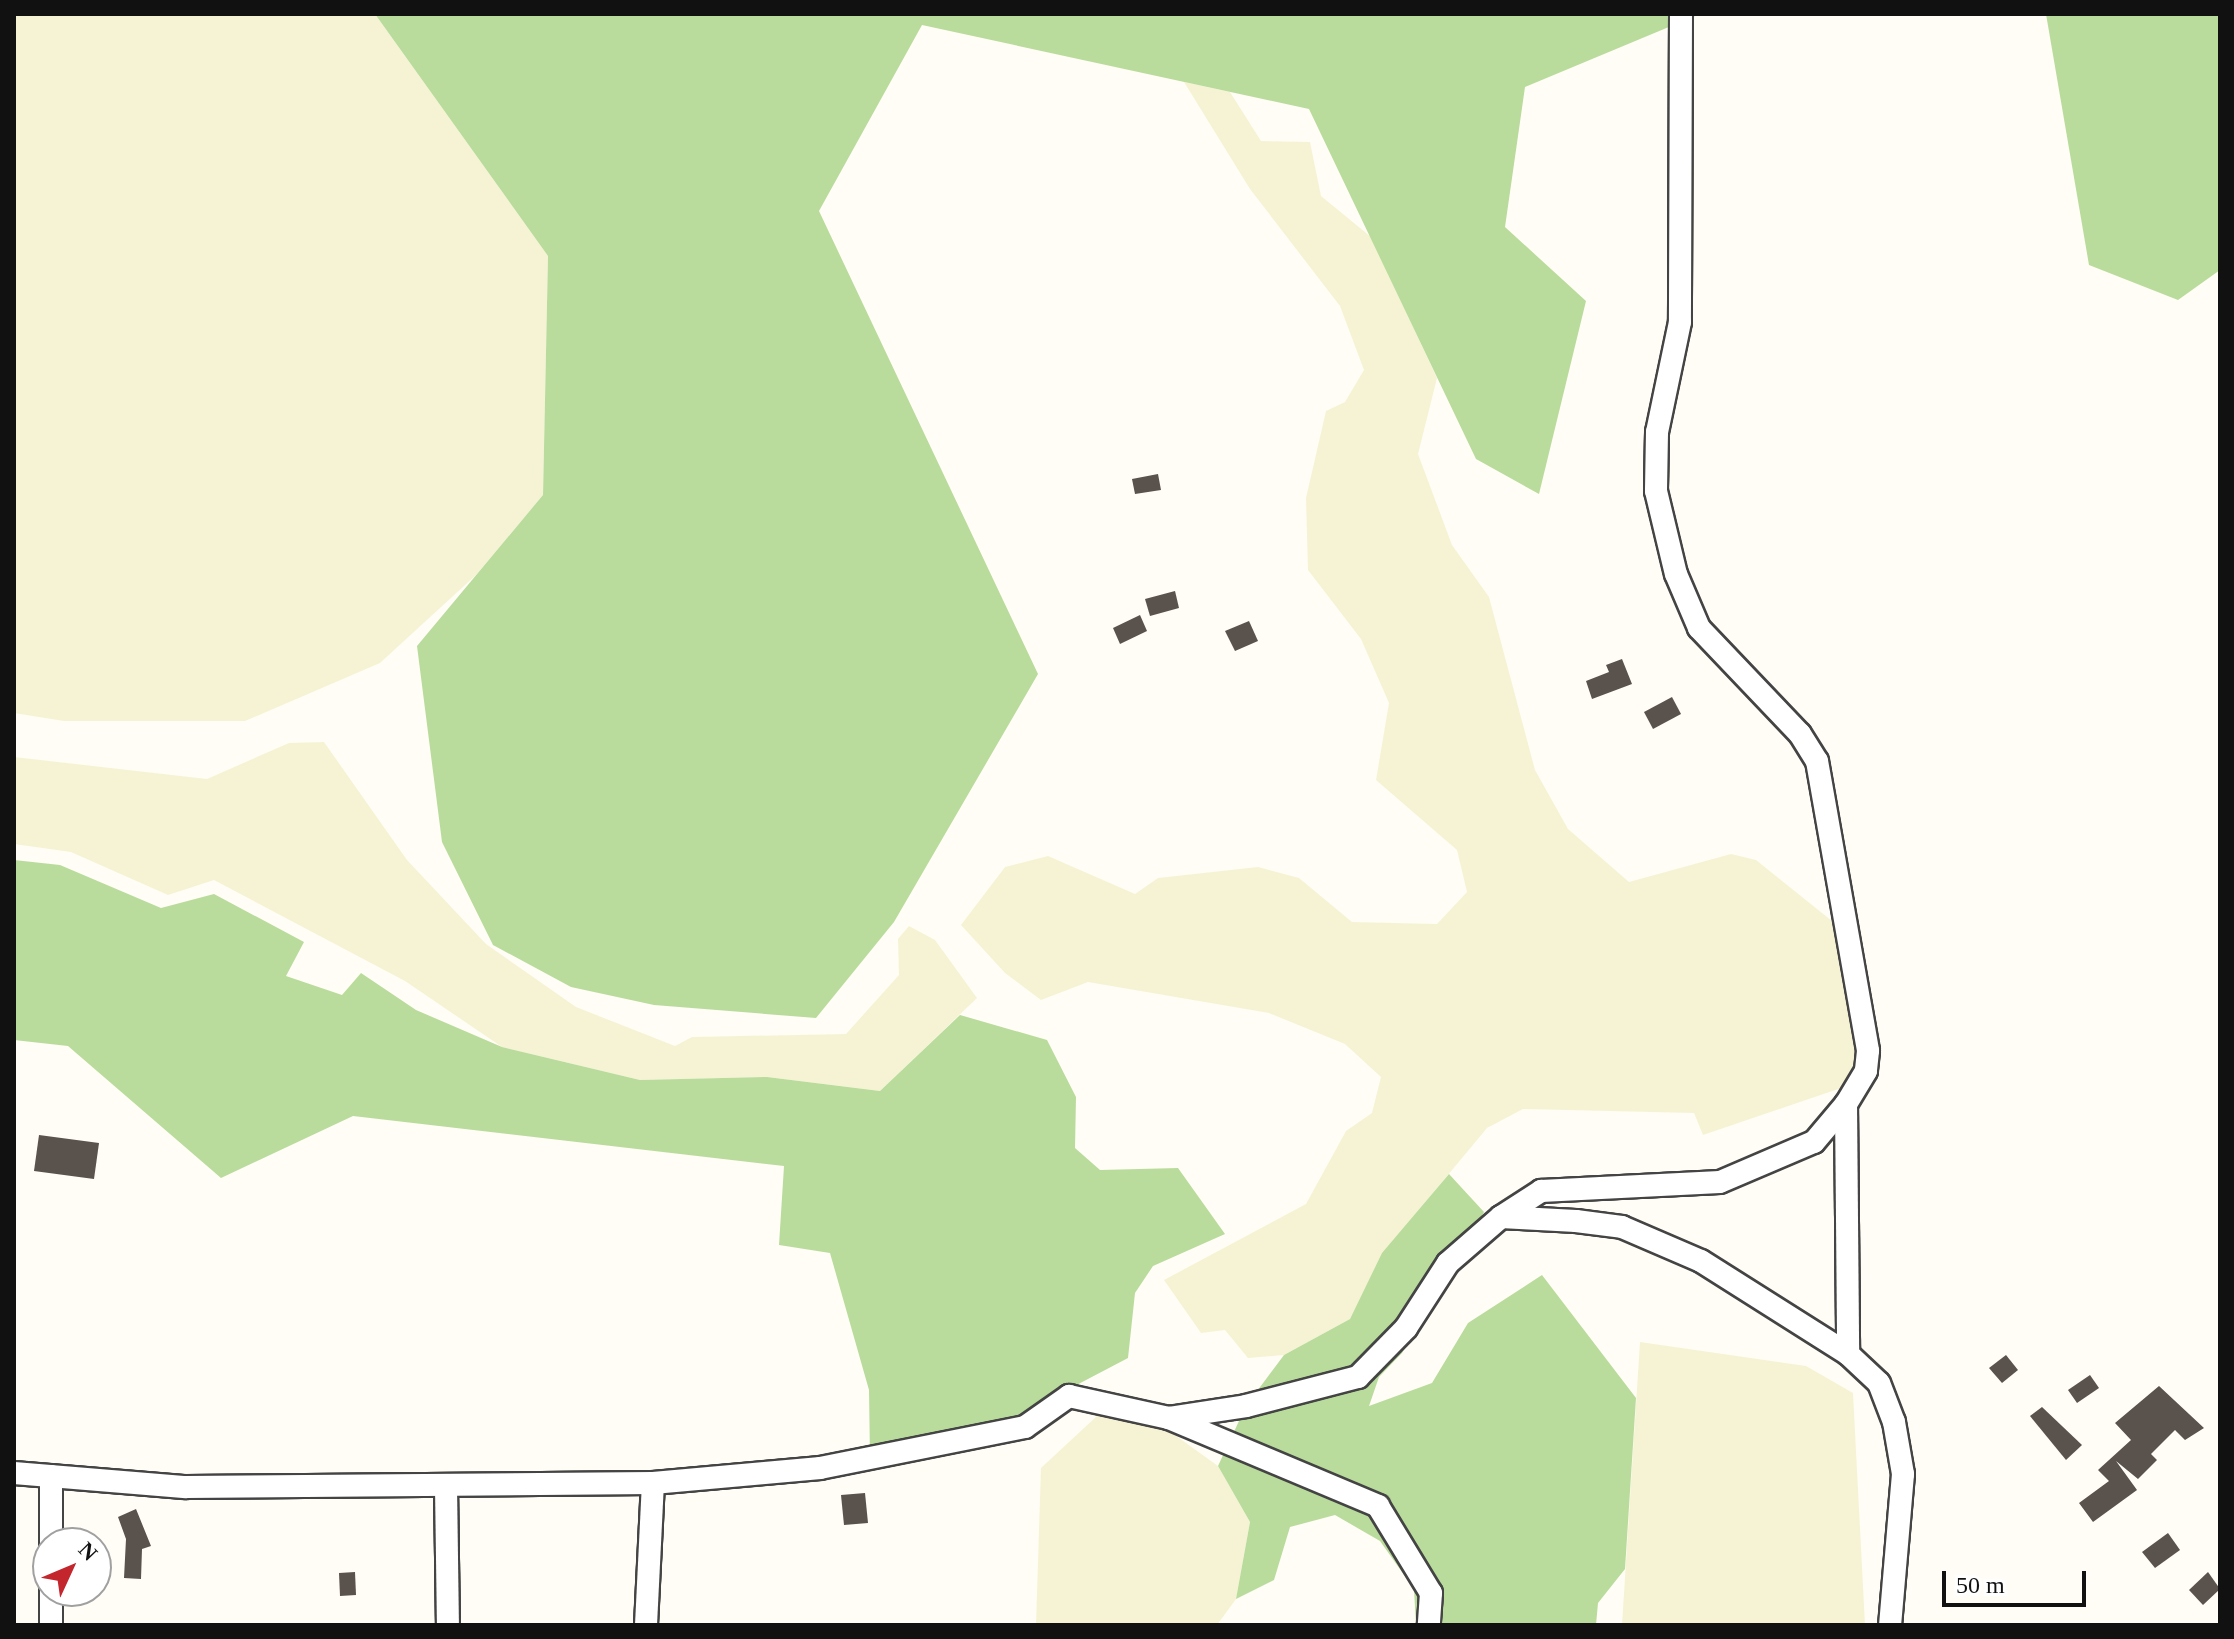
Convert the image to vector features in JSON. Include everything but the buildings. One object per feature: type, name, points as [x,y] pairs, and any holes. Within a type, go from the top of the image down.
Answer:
[{"type":"street","points":[[1168,1418],[1246,1406],[1358,1377],[1406,1328],[1448,1263],[1501,1217],[1541,1191],[1720,1182],[1814,1142],[1846,1104],[1866,1071],[1868,1051],[1817,761],[1800,734],[1699,628],[1676,574],[1656,491],[1657,432],[1680,322],[1681,14]]},
{"type":"street","points":[[1846,1104],[1848,1354]]},
{"type":"street","points":[[1501,1217],[1622,1227],[1701,1261],[1848,1354],[1879,1383],[1894,1422],[1903,1474],[1890,1625]]},
{"type":"street","points":[[14,1473],[186,1487],[653,1483],[820,1468],[1025,1427],[1069,1396],[1168,1418],[1378,1506],[1431,1593],[1429,1625]]},
{"type":"street","points":[[51,1476],[51,1527]]},
{"type":"street","points":[[646,1625],[653,1483]]},
{"type":"street","points":[[446,1486],[448,1625]]},
{"type":"shaded area","points":[[14,14],[375,14],[548,256],[543,495],[476,575],[380,663],[245,721],[64,721],[14,713]]},
{"type":"shaded area","points":[[1184,82],[1230,92],[1261,141],[1310,142],[1321,196],[1371,237],[1437,378],[1418,454],[1452,545],[1489,597],[1535,770],[1568,829],[1629,882],[1731,854],[1756,860],[1832,921],[1864,1051],[1850,1085],[1703,1135],[1694,1113],[1523,1109],[1487,1128],[1383,1253],[1350,1319],[1284,1355],[1248,1358],[1225,1330],[1201,1333],[1164,1280],[1306,1204],[1346,1131],[1372,1113],[1381,1077],[1345,1044],[1269,1013],[1088,982],[1041,1000],[1005,973],[961,925],[1005,867],[1048,856],[1135,894],[1158,878],[1258,867],[1299,878],[1352,922],[1437,924],[1467,892],[1457,850],[1376,780],[1389,703],[1361,639],[1308,570],[1306,498],[1326,411],[1345,402],[1364,370],[1340,306],[1250,189]]},
{"type":"shaded area","points":[[324,742],[407,860],[486,944],[576,1007],[675,1046],[692,1037],[846,1034],[899,975],[898,939],[909,926],[935,940],[977,998],[880,1091],[767,1077],[640,1080],[502,1047],[405,981],[214,880],[168,895],[71,852],[14,844],[14,757],[207,779],[289,743]]},
{"type":"shaded area","points":[[1640,1342],[1806,1366],[1853,1393],[1865,1625],[1622,1625]]},
{"type":"shaded area","points":[[1111,1403],[1147,1415],[1218,1466],[1250,1522],[1236,1599],[1217,1625],[1036,1625],[1041,1468]]},
{"type":"green space","points":[[375,14],[1700,14],[1525,87],[1505,227],[1586,301],[1539,494],[1476,459],[1309,109],[922,25],[819,211],[1038,674],[894,922],[816,1018],[654,1005],[571,987],[493,945],[442,842],[417,646],[543,495],[548,256]]},
{"type":"green space","points":[[2046,14],[2220,14],[2220,270],[2178,300],[2089,265]]},
{"type":"green space","points":[[14,860],[60,865],[161,908],[214,894],[304,942],[286,976],[342,995],[361,973],[416,1010],[502,1047],[640,1080],[767,1077],[880,1091],[960,1015],[1047,1040],[1076,1097],[1075,1148],[1100,1170],[1178,1168],[1225,1234],[1153,1266],[1135,1293],[1128,1358],[979,1436],[870,1458],[869,1390],[830,1253],[779,1245],[784,1166],[353,1116],[221,1178],[68,1046],[14,1040]]},
{"type":"green space","points":[[1449,1174],[1484,1212],[1402,1353],[1379,1377],[1369,1406],[1432,1383],[1468,1323],[1542,1275],[1636,1398],[1625,1569],[1598,1603],[1596,1625],[1416,1625],[1414,1589],[1380,1541],[1335,1515],[1290,1527],[1274,1580],[1236,1599],[1250,1522],[1218,1466],[1246,1406],[1284,1355],[1350,1319],[1382,1253]]}]
